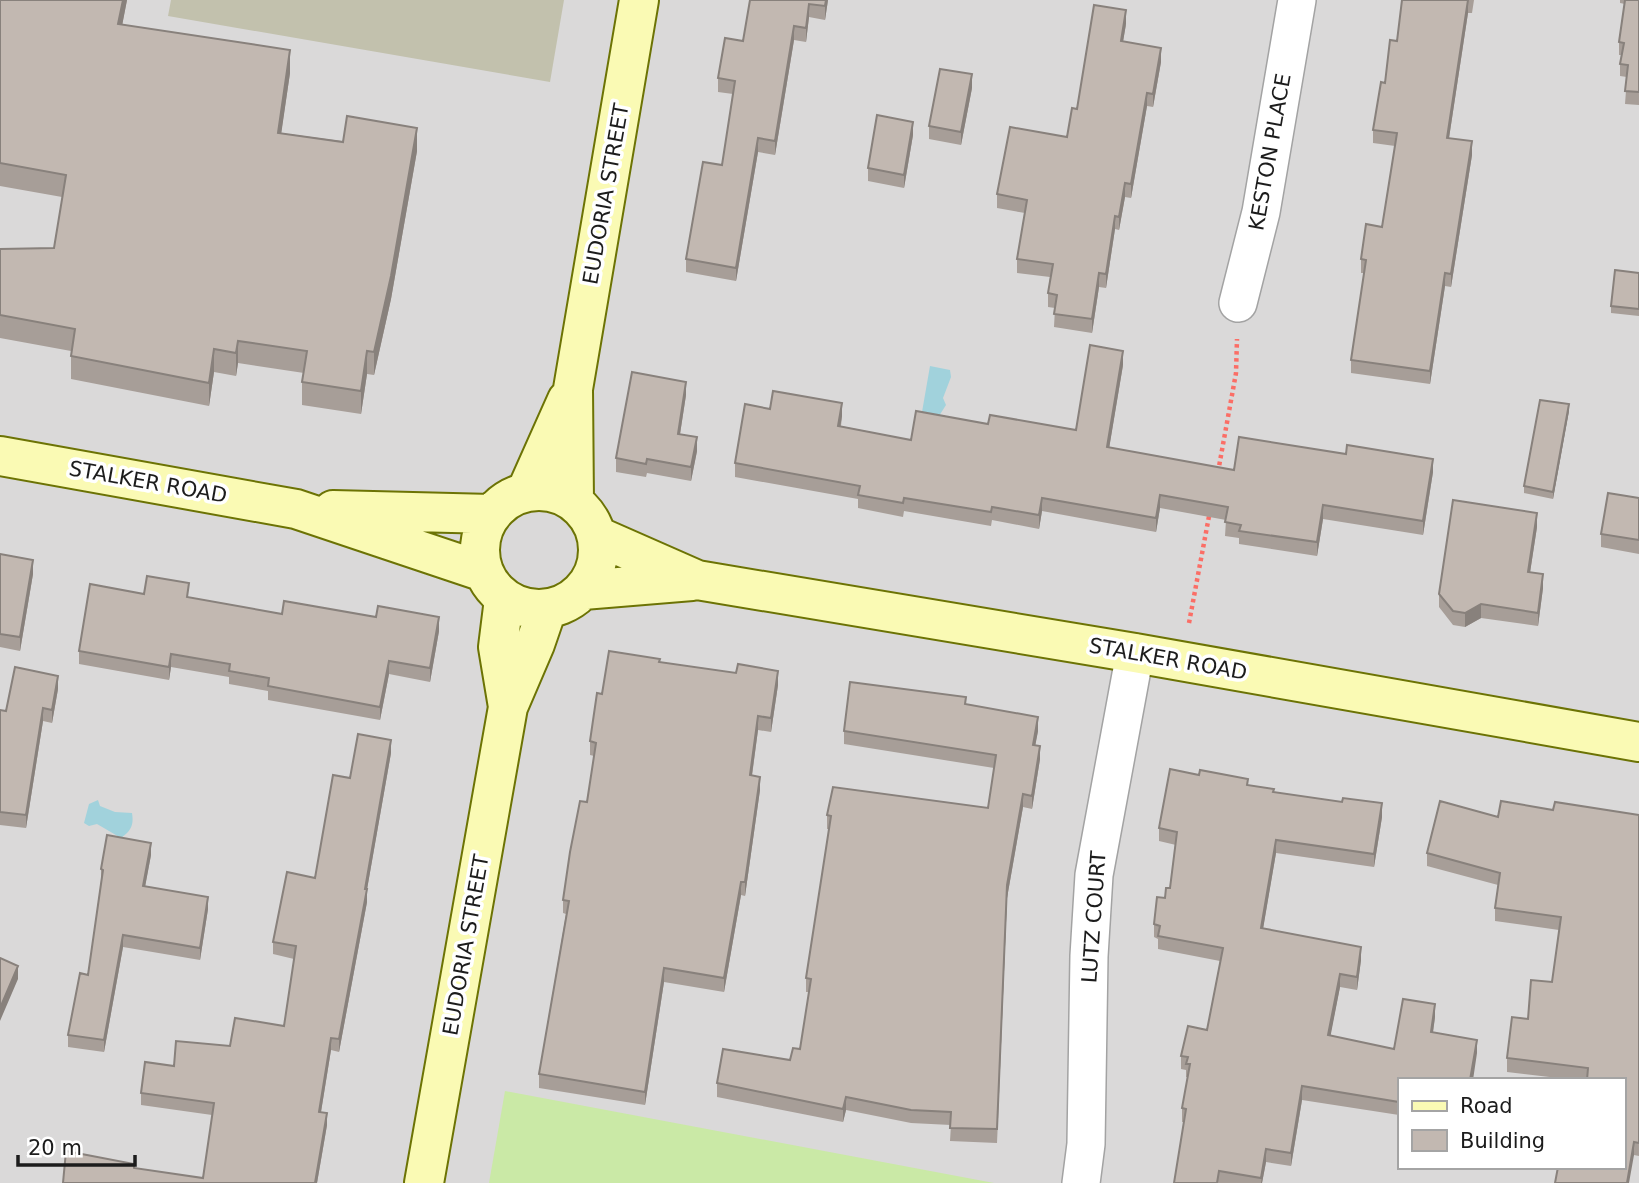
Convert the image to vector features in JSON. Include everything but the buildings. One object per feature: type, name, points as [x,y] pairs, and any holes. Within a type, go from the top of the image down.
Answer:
[{"type":"main road","name":"EUDORIA STREET","points":[[574,502],[573,389],[639,0]]},
{"type":"main road","name":"EUDORIA STREET","points":[[526,492],[573,389]]},
{"type":"main road","name":"STALKER ROAD","points":[[0,456],[296,509],[492,514]]},
{"type":"main road","points":[[526,492],[559,494],[574,502],[589,517],[597,536],[598,555],[594,574],[583,590],[561,606],[547,609],[528,608],[494,586],[480,552],[483,532],[492,514],[507,500],[526,492]]},
{"type":"main road","name":"STALKER ROAD","points":[[296,509],[494,586]]},
{"type":"main road","name":"STALKER ROAD","points":[[597,536],[697,580],[1135,653],[1639,742]]},
{"type":"main road","name":"STALKER ROAD","points":[[583,590],[697,580]]},
{"type":"main road","name":"EUDORIA STREET","points":[[494,586],[498,648],[508,707]]},
{"type":"main road","name":"EUDORIA STREET","points":[[424,1183],[508,707],[536,644],[547,609]]},
{"type":"street","name":"KESTON PLACE","points":[[1238,303],[1261,212],[1297,0]]},
{"type":"street","name":"LUTZ COURT","points":[[1081,1183],[1086,1144],[1089,956],[1094,875],[1135,653]]},
{"type":"path","points":[[1216,478],[1236,373],[1238,303]]},
{"type":"path","points":[[1182,662],[1212,505]]},
{"type":"shaded area","points":[[0,0],[1639,0],[1639,1183],[0,1183]]},
{"type":"shaded area","points":[[171,0],[564,0],[550,82],[168,16]]},
{"type":"green space","points":[[505,1091],[994,1183],[489,1183]]},
{"type":"water","points":[[930,366],[950,370],[951,377],[943,398],[946,405],[939,416],[922,412]]},
{"type":"water","points":[[98,800],[100,806],[115,812],[132,813],[131,827],[121,838],[97,824],[89,826],[84,823],[89,804]]}]
